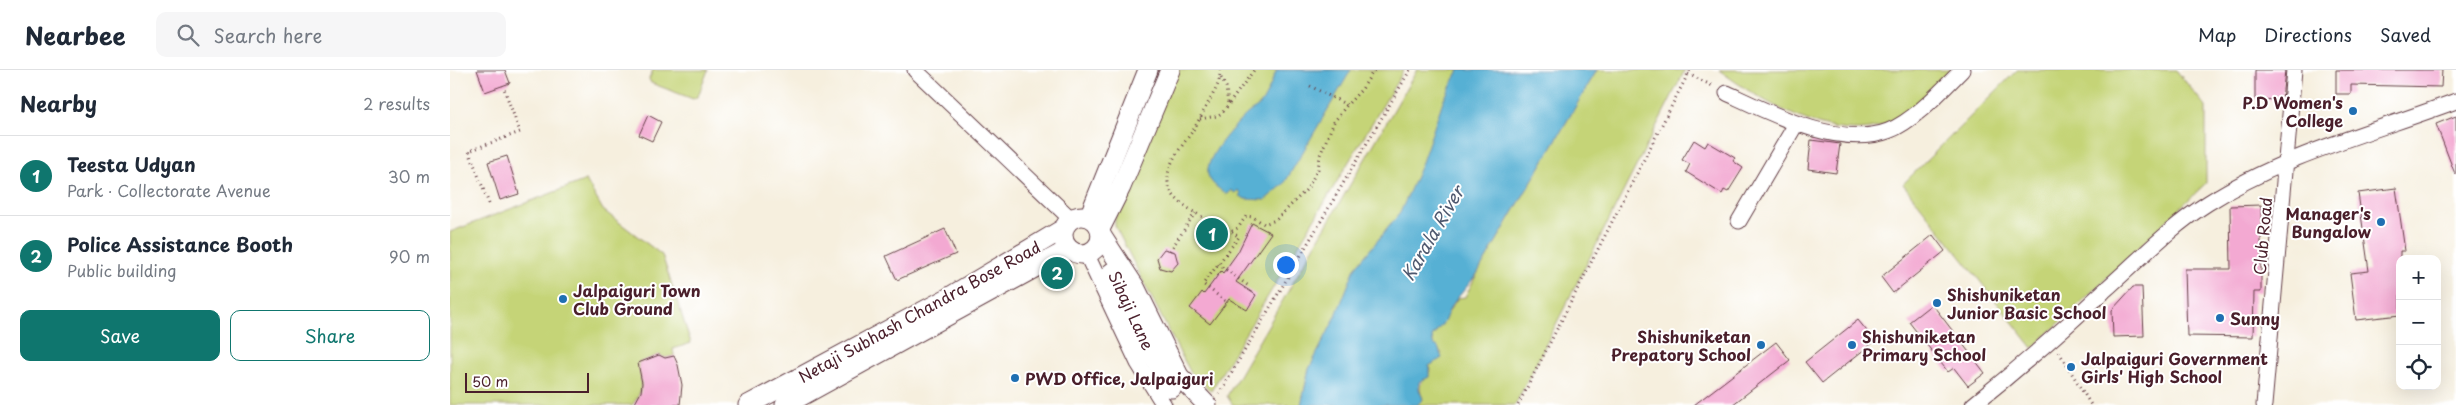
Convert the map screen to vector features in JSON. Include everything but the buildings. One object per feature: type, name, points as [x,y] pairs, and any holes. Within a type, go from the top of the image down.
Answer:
[{"type":"street","points":[[915,70],[1135,287],[1179,376],[1212,402]]},
{"type":"street","points":[[1084,235],[1148,70]]},
{"type":"street","points":[[1084,235],[1121,187],[1170,70]]},
{"type":"street","points":[[1727,93],[1796,124],[1827,131],[1859,135],[1889,131],[1936,96],[1962,70]]},
{"type":"street","name":"Club Road","points":[[2264,405],[2294,70]]},
{"type":"street","points":[[1973,405],[2034,356],[2177,224],[2208,202],[2286,164],[2456,101]]},
{"type":"street","points":[[1739,221],[1796,124]]},
{"type":"street","points":[[1084,235],[1124,294],[1157,365],[1168,384],[1192,405]]},
{"type":"street","name":"Netaji Subhash Chandra Bose Road","points":[[748,405],[946,299],[1084,235]]},
{"type":"street","name":"Netaji Subhash Chandra Bose Road","points":[[785,405],[1084,235]]},
{"type":"street","name":"Sibaji Lane","points":[[1084,235],[1138,363],[1164,405]]},
{"type":"path","points":[[1220,70],[1220,78],[1199,119],[1170,163],[1167,176],[1168,186],[1174,195],[1195,213],[1232,232],[1239,238],[1203,284],[1225,301]]},
{"type":"path","points":[[1199,119],[1217,116],[1228,106],[1254,70]]},
{"type":"path","points":[[1232,232],[1238,228],[1246,216],[1253,217],[1264,224],[1271,222],[1300,197],[1313,180],[1327,137],[1347,104],[1362,89],[1374,70]]},
{"type":"path","points":[[1212,402],[1410,70]]},
{"type":"path","points":[[1518,405],[1690,70]]},
{"type":"path","points":[[1688,74],[1727,93]]},
{"type":"path","points":[[1220,78],[1226,87],[1228,106]]},
{"type":"path","points":[[489,204],[469,151],[520,132],[503,86]]},
{"type":"path","points":[[1310,86],[1347,104]]},
{"type":"path","points":[[1170,251],[1195,213]]},
{"type":"path","points":[[1218,264],[1250,287]]},
{"type":"path","points":[[2058,349],[2091,405]]},
{"type":"green space","points":[[653,70],[708,70],[698,96],[693,99],[651,83],[649,79]]},
{"type":"green space","points":[[1177,70],[1404,70],[1211,391],[1191,373],[1115,226],[1115,218]]},
{"type":"green space","points":[[1417,70],[1469,70],[1436,155],[1309,369],[1301,405],[1233,405],[1227,396]]},
{"type":"green space","points":[[1597,70],[1685,70],[1515,405],[1417,405],[1423,399],[1420,387],[1430,371],[1429,366],[1442,353],[1433,344],[1432,337],[1458,298],[1465,297]]},
{"type":"green space","points":[[1719,70],[1954,70],[1924,99],[1889,123],[1868,129],[1846,130],[1800,118],[1756,95]]},
{"type":"green space","points":[[2017,70],[2176,70],[2206,107],[2206,183],[2033,348],[1903,184]]},
{"type":"green space","name":"Jalpaiguri Town Club Ground","points":[[586,180],[603,210],[662,255],[691,343],[673,349],[674,356],[665,358],[659,355],[638,363],[641,385],[639,395],[632,405],[450,405],[450,232]]},
{"type":"water","points":[[1277,70],[1351,70],[1284,184],[1265,200],[1245,199],[1239,195],[1241,193],[1238,190],[1235,193],[1231,190],[1227,194],[1209,178],[1208,168],[1211,160],[1215,151],[1235,126],[1260,105]]},
{"type":"water","name":"Karala River","points":[[1459,70],[1597,70],[1477,274],[1451,306],[1444,322],[1432,337],[1433,344],[1438,347],[1442,358],[1429,366],[1429,377],[1419,382],[1419,389],[1423,399],[1417,405],[1301,405],[1309,369],[1335,318],[1355,268],[1400,213],[1421,165],[1443,101]]},
{"type":"place","name":"P.D Women's College","points":[[2353,111]]},
{"type":"place","name":"Manager's Bungalow","points":[[2381,222]]},
{"type":"place","name":"Teesta Udyan","points":[[1212,234]]},
{"type":"place","name":"Police Assistance Booth","points":[[1057,273]]},
{"type":"place","name":"Jalpaiguri Town Club Ground","points":[[563,299]]},
{"type":"place","name":"Shishuniketan Junior Basic School","points":[[1937,303]]},
{"type":"place","name":"Sunny","points":[[2220,318]]},
{"type":"place","name":"Shishuniketan Prepatory School","points":[[1761,345]]},
{"type":"place","name":"Shishuniketan Primary School","points":[[1852,345]]},
{"type":"place","name":"Jalpaiguri Government Girls' High School","points":[[2071,367]]},
{"type":"place","name":"PWD Office, Jalpaiguri","points":[[1015,378]]}]
